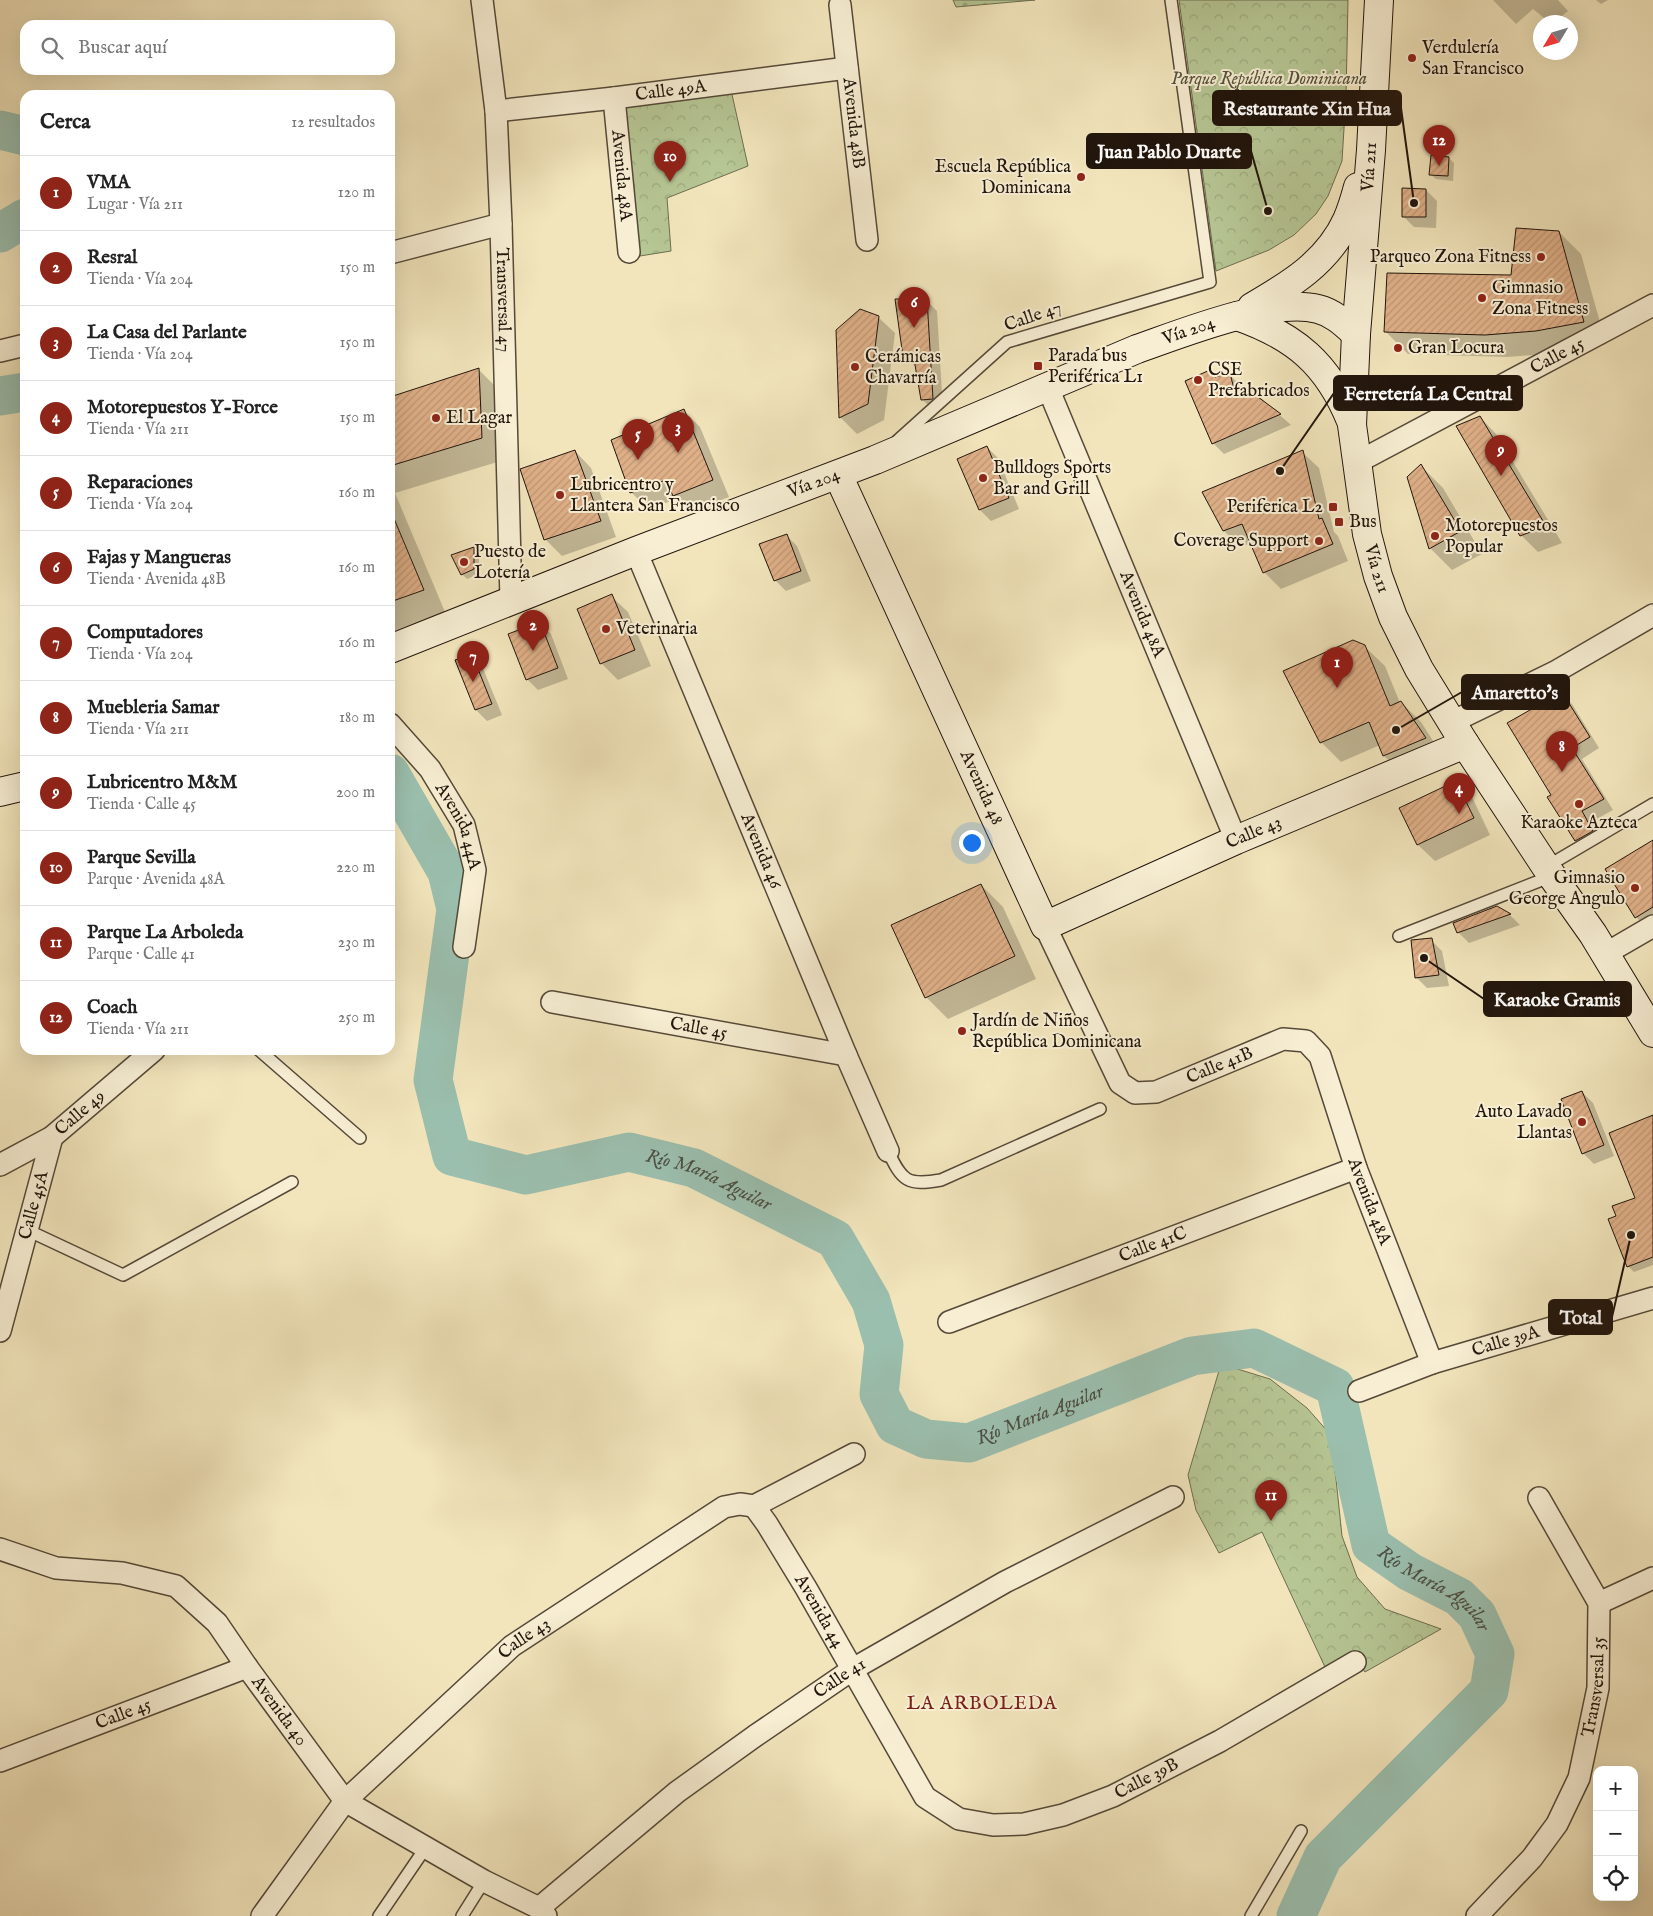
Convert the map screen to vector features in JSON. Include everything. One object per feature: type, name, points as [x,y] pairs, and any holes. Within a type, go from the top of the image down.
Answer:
[{"type":"main road","name":"Vía 211","points":[[1379,0],[1371,150],[1356,334],[1352,425],[1367,534],[1378,576],[1393,617],[1419,669],[1458,733],[1605,954],[1653,1033]]},
{"type":"main road","points":[[1238,316],[1288,285],[1324,256],[1347,220],[1371,150]]},
{"type":"main road","name":"Vía 204","points":[[395,647],[636,551],[838,475],[1186,331],[1238,316],[1293,306],[1319,309],[1340,319],[1356,334]]},
{"type":"main road","name":"Vía 204","points":[[1238,316],[1281,334],[1317,364],[1332,383],[1344,403],[1352,425]]},
{"type":"main road","name":"Avenida 48","points":[[838,475],[1044,926]]},
{"type":"main road","name":"Calle 43","points":[[1044,926],[1236,840],[1458,733]]},
{"type":"main road","points":[[0,792],[20,787]]},
{"type":"street","name":"Transversal 47","points":[[482,0],[496,111],[501,224],[511,600]]},
{"type":"street","name":"Avenida 48B","points":[[840,5],[867,240]]},
{"type":"street","name":"Calle 49A","points":[[496,111],[846,68]]},
{"type":"street","name":"Avenida 48A","points":[[614,98],[629,252]]},
{"type":"street","points":[[395,252],[501,224]]},
{"type":"street","name":"Calle 45","points":[[1356,464],[1653,305]]},
{"type":"street","points":[[0,351],[20,346]]},
{"type":"street","name":"Avenida 48A","points":[[1048,388],[1236,840]]},
{"type":"street","name":"Avenida 46","points":[[636,551],[846,1056],[888,1151]]},
{"type":"street","name":"Calle 43","points":[[1458,733],[1555,672],[1653,615]]},
{"type":"street","name":"Avenida 44A","points":[[395,730],[430,769],[464,825],[475,870],[464,946]]},
{"type":"street","name":"Avenida 48","points":[[1044,926],[1120,1083],[1135,1093]]},
{"type":"street","points":[[1605,954],[1653,926]]},
{"type":"street","name":"Calle 45","points":[[552,1002],[846,1056]]},
{"type":"street","name":"Calle 41B","points":[[1135,1093],[1156,1092],[1284,1039],[1306,1040]]},
{"type":"street","name":"Avenida 48A","points":[[1306,1040],[1320,1056],[1356,1168],[1432,1363]]},
{"type":"street","name":"Calle 49","points":[[0,1165],[52,1137],[148,1055]]},
{"type":"street","name":"Calle 45A","points":[[0,1331],[52,1137]]},
{"type":"street","name":"Calle 41C","points":[[948,1322],[1356,1168]]},
{"type":"street","name":"Calle 39A","points":[[1359,1390],[1432,1363],[1653,1298]]},
{"type":"street","name":"Calle 43","points":[[262,1916],[345,1801],[512,1646],[724,1506],[740,1504],[754,1506],[854,1454]]},
{"type":"street","name":"Calle 41","points":[[542,1912],[677,1792],[853,1669],[1006,1582],[1173,1497]]},
{"type":"street","points":[[1539,1498],[1599,1603],[1653,1578]]},
{"type":"street","name":"Avenida 44","points":[[754,1506],[767,1524],[853,1669],[925,1797]]},
{"type":"street","name":"Avenida 40","points":[[0,1549],[56,1568],[122,1572],[176,1586],[217,1623],[247,1668],[345,1801],[542,1912]]},
{"type":"street","name":"Transversal 35","points":[[1477,1916],[1532,1858],[1557,1824],[1579,1778],[1598,1688],[1599,1603]]},
{"type":"street","name":"Calle 39B","points":[[925,1797],[959,1819],[993,1825],[1024,1824],[1063,1815],[1113,1796],[1220,1741],[1355,1662]]},
{"type":"street","name":"Calle 45","points":[[0,1761],[247,1668]]},
{"type":"lane","name":"Calle 47","points":[[875,460],[1007,342],[1210,282],[1171,0]]},
{"type":"lane","points":[[1399,936],[1549,871],[1653,804]]},
{"type":"lane","points":[[265,1055],[360,1138]]},
{"type":"lane","points":[[888,1151],[901,1175],[913,1182],[941,1180],[1100,1109]]},
{"type":"lane","points":[[27,1230],[123,1275],[292,1182]]},
{"type":"lane","points":[[1252,1916],[1301,1831]]},
{"type":"lane","points":[[379,1916],[426,1848]]},
{"type":"lane","points":[[462,1916],[484,1881]]},
{"type":"green space","points":[[953,0],[1035,0],[956,7]]},
{"type":"green space","name":"Parque República Dominicana","points":[[1179,0],[1348,0],[1346,96],[1342,161],[1328,196],[1316,214],[1294,235],[1269,250],[1216,271]]},
{"type":"green space","points":[[731,90],[748,166],[667,198],[671,251],[640,256],[625,103]]},
{"type":"green space","points":[[1221,1364],[1270,1379],[1307,1408],[1329,1433],[1342,1536],[1357,1577],[1385,1609],[1441,1629],[1365,1672],[1352,1652],[1325,1667],[1262,1532],[1219,1553],[1196,1510],[1188,1475]]},
{"type":"building","points":[[1431,155],[1449,157],[1448,176],[1429,175]]},
{"type":"building","points":[[1402,188],[1426,189],[1426,217],[1402,217]]},
{"type":"building","name":"Gimnasio Zona Fitness","points":[[1516,228],[1559,231],[1584,322],[1536,331],[1485,335],[1384,332],[1387,273],[1511,275]]},
{"type":"building","points":[[895,299],[927,299],[933,399],[921,400],[914,359],[903,357]]},
{"type":"building","name":"Cerámicas Chavarría","points":[[860,309],[879,316],[868,404],[839,418],[836,330]]},
{"type":"building","name":"El Lagar","points":[[479,368],[482,438],[395,464],[395,395]]},
{"type":"building","points":[[1210,370],[1215,377],[1230,373],[1234,389],[1255,390],[1258,397],[1281,414],[1212,444],[1185,381]]},
{"type":"building","points":[[684,409],[713,480],[673,496],[666,480],[630,493],[611,440]]},
{"type":"building","points":[[1480,416],[1546,526],[1520,536],[1456,426]]},
{"type":"building","name":"Bulldogs Sports Bar and Grill","points":[[987,446],[1009,498],[979,510],[957,459]]},
{"type":"building","name":"Lubricentro y Llantera San Francisco","points":[[575,450],[601,521],[544,540],[520,469]]},
{"type":"building","points":[[1303,450],[1319,519],[1322,518],[1333,544],[1263,573],[1242,524],[1223,531],[1202,492]]},
{"type":"building","points":[[1421,464],[1461,531],[1429,549],[1407,477]]},
{"type":"building","points":[[395,521],[424,590],[395,600]]},
{"type":"building","points":[[787,534],[801,571],[774,581],[759,544]]},
{"type":"building","name":"Puesto de Lotería","points":[[474,547],[474,569],[461,575],[451,555]]},
{"type":"building","name":"Veterinaria","points":[[612,594],[635,650],[600,664],[577,609]]},
{"type":"building","points":[[540,622],[558,668],[526,680],[508,634]]},
{"type":"building","points":[[1353,640],[1365,645],[1390,706],[1401,701],[1426,738],[1383,756],[1369,722],[1320,743],[1283,671]]},
{"type":"building","points":[[472,654],[492,704],[475,710],[455,660]]},
{"type":"building","points":[[1562,692],[1590,737],[1572,748],[1604,799],[1582,811],[1593,831],[1575,841],[1547,797],[1551,795],[1507,723]]},
{"type":"building","points":[[1456,781],[1474,818],[1417,845],[1399,808]]},
{"type":"building","name":"Gimnasio George Angulo","points":[[1653,840],[1653,907],[1635,918],[1605,869]]},
{"type":"building","points":[[981,884],[1015,956],[925,998],[891,925]]},
{"type":"building","points":[[1497,906],[1511,914],[1457,933],[1453,923]]},
{"type":"building","points":[[1432,938],[1439,975],[1415,978],[1411,940]]},
{"type":"building","name":"Auto Lavado Llantas","points":[[1582,1091],[1604,1145],[1582,1154],[1561,1099]]},
{"type":"building","points":[[1653,1115],[1653,1257],[1627,1267],[1608,1219],[1616,1216],[1612,1206],[1635,1198],[1609,1133]]},
{"type":"waterway","name":"Río María Aguilar","points":[[0,130],[20,135]]},
{"type":"waterway","name":"Río María Aguilar","points":[[0,233],[20,221]]},
{"type":"waterway","name":"Río María Aguilar","points":[[0,396],[20,393]]},
{"type":"waterway","name":"Río María Aguilar","points":[[395,782],[447,872],[456,909],[433,1080],[452,1156],[526,1175],[629,1152],[694,1168],[835,1239],[871,1301],[884,1345],[879,1394],[895,1425],[926,1439],[969,1443],[1192,1356],[1254,1348],[1335,1387],[1371,1545],[1410,1572],[1459,1597],[1477,1615],[1495,1654],[1489,1691],[1323,1857],[1296,1916]]},
{"type":"place","name":"Verdulería San Francisco","points":[[1412,58]]},
{"type":"place","name":"Coach","points":[[1439,166]]},
{"type":"place","name":"Escuela República Dominicana","points":[[1081,177]]},
{"type":"place","name":"Parque Sevilla","points":[[670,182]]},
{"type":"place","name":"Restaurante Xin Hua","points":[[1414,203]]},
{"type":"place","name":"Juan Pablo Duarte","points":[[1268,211]]},
{"type":"place","name":"Parqueo Zona Fitness","points":[[1541,257]]},
{"type":"place","name":"Gimnasio Zona Fitness","points":[[1482,298]]},
{"type":"place","name":"Fajas y Mangueras","points":[[914,328]]},
{"type":"place","name":"Gran Locura","points":[[1398,348]]},
{"type":"place","name":"Parada bus Periférica L1","points":[[1038,366]]},
{"type":"place","name":"Cerámicas Chavarría","points":[[855,367]]},
{"type":"place","name":"CSE Prefabricados","points":[[1198,380]]},
{"type":"place","name":"El Lagar","points":[[436,418]]},
{"type":"place","name":"La Casa del Parlante","points":[[678,453]]},
{"type":"place","name":"Reparaciones","points":[[638,460]]},
{"type":"place","name":"Ferretería La Central","points":[[1280,471]]},
{"type":"place","name":"Lubricentro M&M","points":[[1501,476]]},
{"type":"place","name":"Bulldogs Sports Bar and Grill","points":[[983,478]]},
{"type":"place","name":"Lubricentro y Llantera San Francisco","points":[[560,495]]},
{"type":"place","name":"Periferica L2","points":[[1333,507]]},
{"type":"place","name":"Bus","points":[[1339,522]]},
{"type":"place","name":"Motorepuestos Popular","points":[[1435,536]]},
{"type":"place","name":"Coverage Support","points":[[1319,541]]},
{"type":"place","name":"Puesto de Lotería","points":[[464,562]]},
{"type":"place","name":"Veterinaria","points":[[606,629]]},
{"type":"place","name":"Resral","points":[[533,651]]},
{"type":"place","name":"Computadores","points":[[473,682]]},
{"type":"place","name":"VMA","points":[[1337,688]]},
{"type":"place","name":"Amaretto's","points":[[1396,730]]},
{"type":"place","name":"Muebleria Samar","points":[[1562,772]]},
{"type":"place","name":"Karaoke Azteca","points":[[1579,804]]},
{"type":"place","name":"Motorepuestos Y-Force","points":[[1459,814]]},
{"type":"place","name":"Gimnasio George Angulo","points":[[1635,888]]},
{"type":"place","name":"Karaoke Gramis","points":[[1424,958]]},
{"type":"place","name":"Jardín de Niños República Dominicana","points":[[962,1031]]},
{"type":"place","name":"Auto Lavado Llantas","points":[[1582,1122]]},
{"type":"place","name":"Total","points":[[1631,1235]]},
{"type":"place","name":"Parque La Arboleda","points":[[1271,1521]]},
{"type":"district","name":"LA ARBOLEDA","points":[[982,1704]]}]
